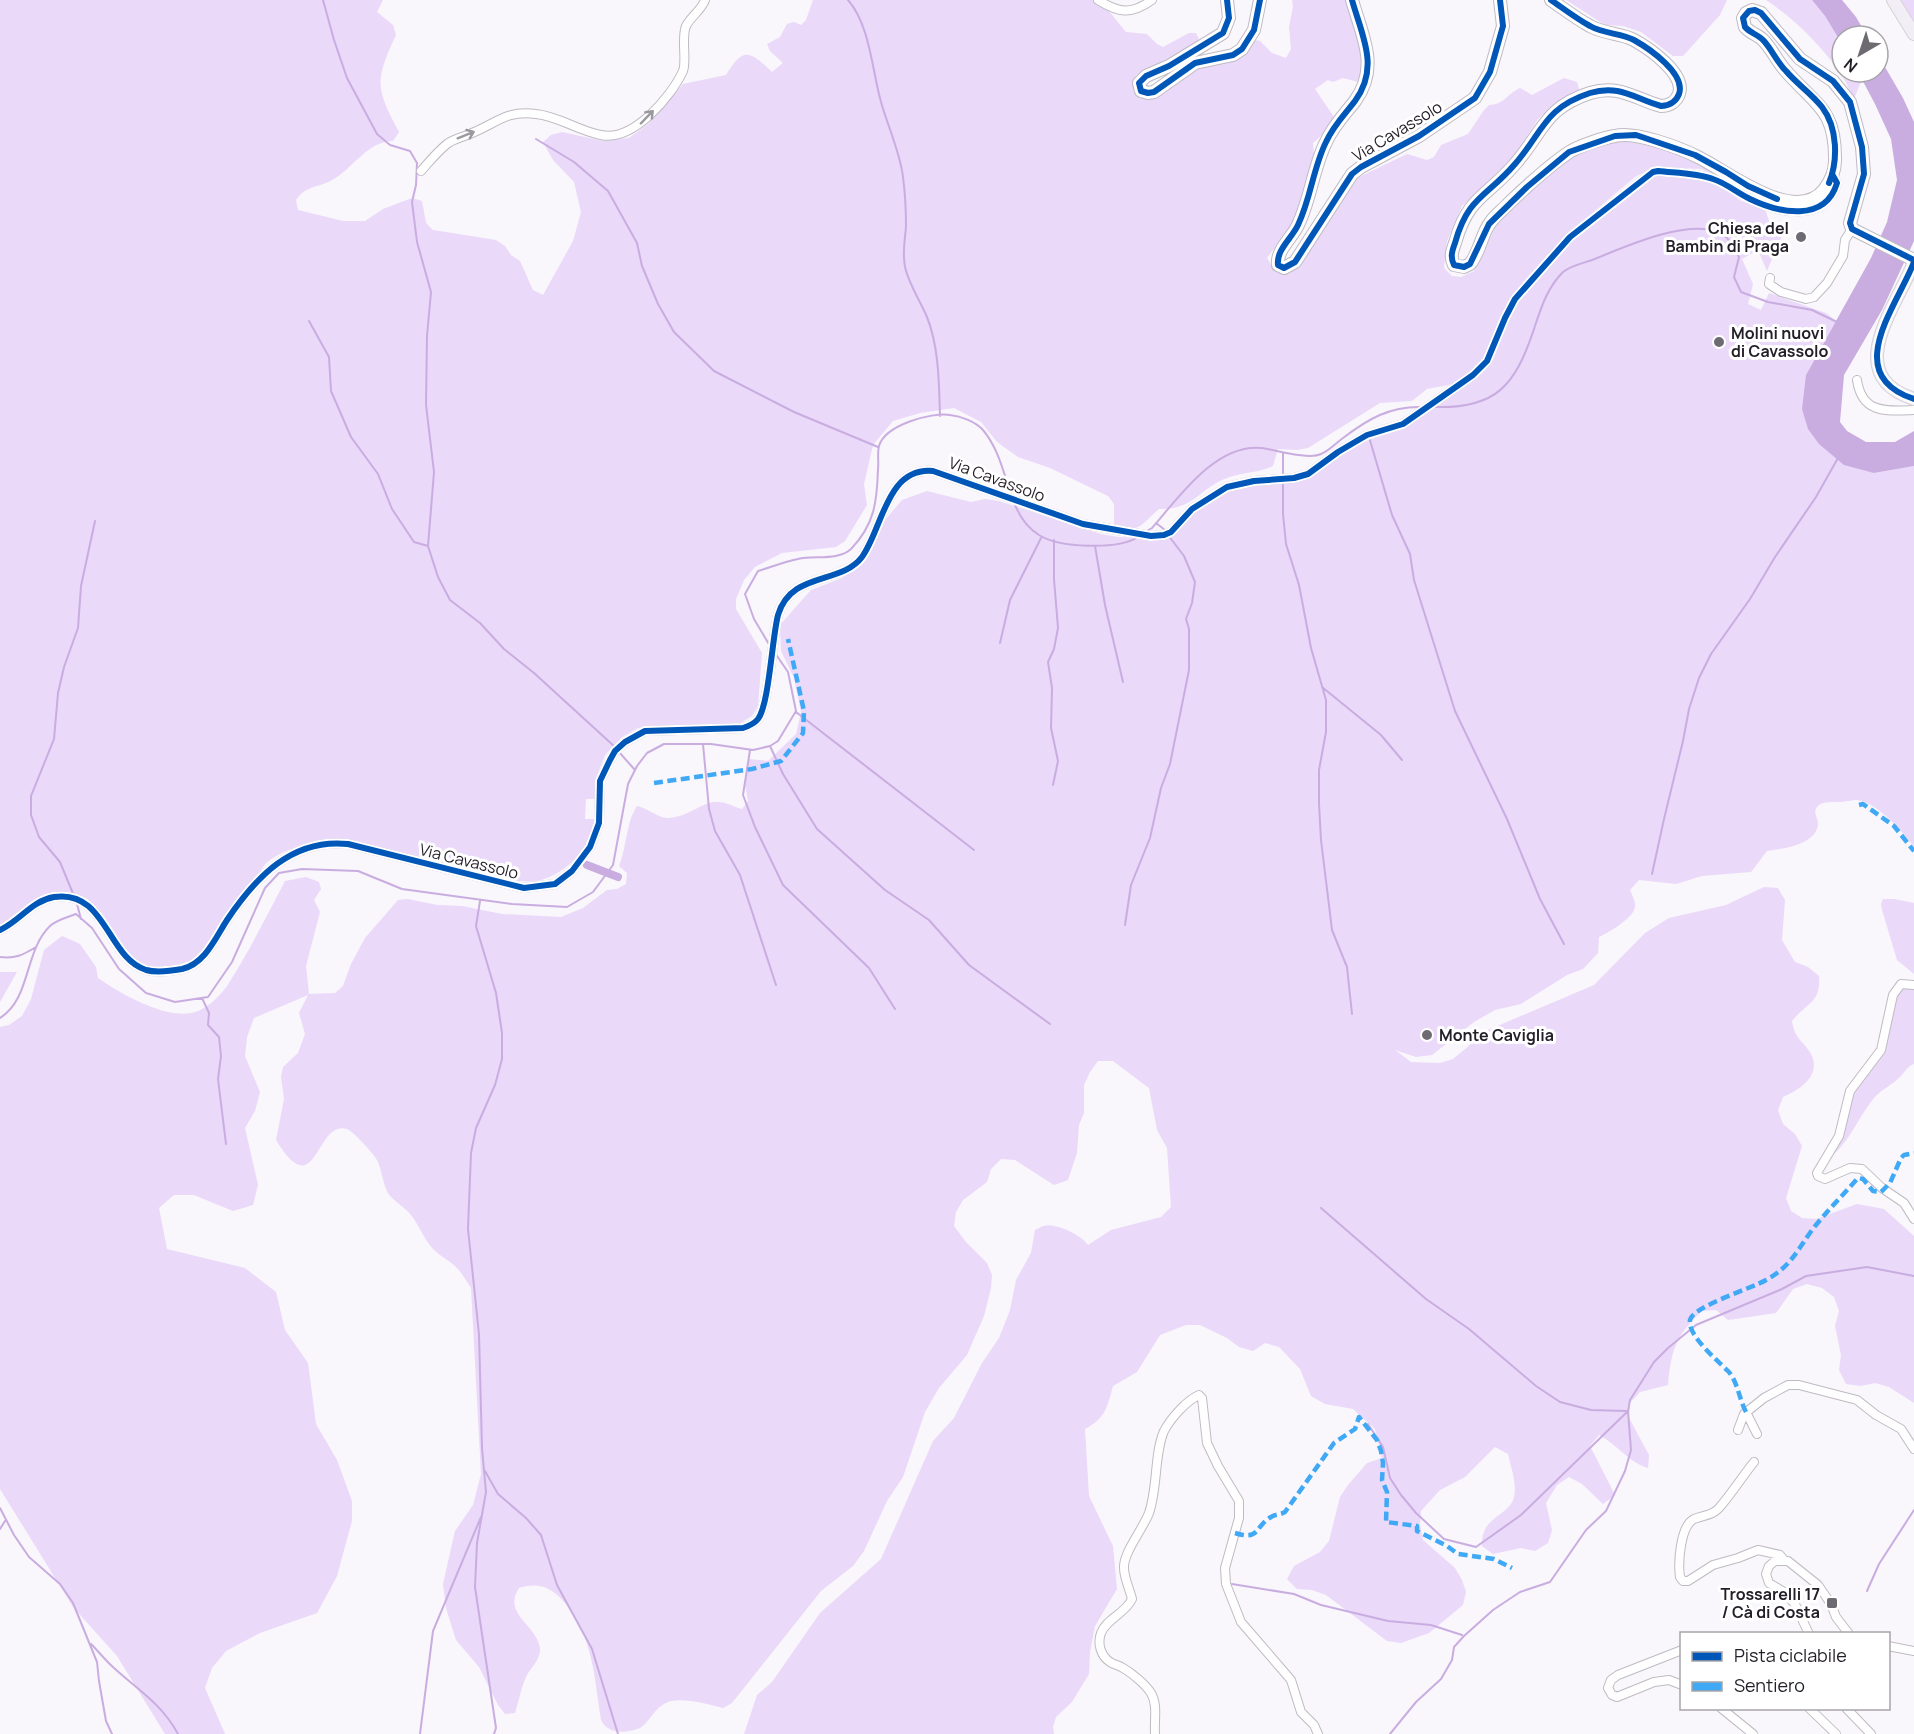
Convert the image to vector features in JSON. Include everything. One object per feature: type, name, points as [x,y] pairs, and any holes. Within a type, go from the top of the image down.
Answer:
[{"type":"main road","points":[[1227,0],[1228,18],[1223,33],[1169,66],[1146,76],[1139,83],[1142,91],[1154,92],[1195,63],[1233,55],[1242,49],[1254,30],[1260,0]]},
{"type":"main road","name":"Via Cavassolo","points":[[1352,0],[1368,57],[1367,81],[1325,144],[1303,216],[1290,240],[1279,252],[1278,265],[1284,268],[1295,262],[1352,174],[1419,136],[1471,102],[1479,94],[1490,72],[1503,26],[1500,0]]},
{"type":"main road","points":[[1551,0],[1590,26],[1633,39],[1647,48],[1676,74],[1680,88],[1677,98],[1671,104],[1661,106],[1619,90],[1608,90],[1591,93],[1558,109],[1540,127],[1512,167],[1468,210],[1460,225],[1452,253],[1454,265],[1462,267],[1468,265],[1474,259],[1492,219],[1569,152],[1615,136],[1636,135],[1695,155],[1762,194],[1791,202],[1804,202],[1815,198],[1828,185],[1835,166],[1833,132],[1827,114],[1785,70],[1764,41],[1745,27],[1743,18],[1749,11],[1755,10],[1761,12],[1800,59],[1833,81],[1850,102],[1862,147],[1864,174],[1850,223],[1854,230],[1912,260],[1881,333],[1877,356],[1880,373],[1888,386],[1914,399]]},
{"type":"main road","points":[[1893,0],[1914,34]]},
{"type":"street","points":[[421,171],[449,142],[513,114],[537,114],[602,135],[626,133],[643,122],[672,88],[684,69],[686,27],[705,0]]},
{"type":"street","points":[[1098,0],[1120,11],[1142,7],[1152,0]]},
{"type":"street","name":"Via Cavassolo","points":[[0,930],[42,901],[53,897],[72,898],[93,910],[127,958],[138,967],[157,972],[183,968],[192,965],[209,948],[228,918],[275,863],[290,855],[334,843],[348,844],[524,888],[555,884],[572,871],[596,835],[601,810],[600,782],[615,751],[625,742],[645,731],[732,729],[751,725],[758,719],[764,705],[773,636],[783,603],[805,584],[847,568],[860,559],[893,491],[906,479],[925,470],[933,471],[1083,524],[1113,531],[1159,537],[1171,532],[1185,514],[1227,487],[1308,474],[1338,452],[1367,435],[1403,424],[1483,368],[1493,351],[1505,318],[1515,299],[1570,237],[1653,172],[1712,178],[1751,200],[1800,212],[1818,208],[1830,197],[1837,183],[1832,174]]},
{"type":"street","points":[[1770,278],[1769,284],[1781,292],[1806,299],[1814,297],[1827,283],[1843,256],[1845,240],[1854,230]]},
{"type":"street","points":[[1857,380],[1858,390],[1865,402],[1875,408],[1894,411],[1914,410]]},
{"type":"street","points":[[1914,985],[1901,984],[1893,995],[1881,1050],[1850,1091],[1839,1136],[1817,1173],[1825,1179],[1850,1168],[1862,1169],[1882,1188],[1904,1203],[1914,1219]]},
{"type":"street","points":[[1738,1430],[1746,1412],[1777,1390],[1791,1385],[1803,1385],[1857,1400],[1876,1415],[1901,1429],[1914,1449]]},
{"type":"street","points":[[1155,1734],[1156,1705],[1152,1694],[1124,1668],[1111,1663],[1103,1655],[1099,1645],[1101,1632],[1109,1622],[1129,1607],[1132,1599],[1124,1568],[1125,1559],[1148,1515],[1156,1489],[1158,1458],[1164,1432],[1176,1415],[1195,1397],[1201,1395],[1206,1443],[1239,1501],[1240,1509],[1235,1533],[1225,1568],[1226,1584],[1241,1622],[1291,1680],[1301,1712],[1314,1725],[1318,1734]]},
{"type":"street","points":[[1746,1412],[1757,1434]]},
{"type":"street","points":[[1754,1462],[1719,1508],[1708,1515],[1695,1518],[1686,1527],[1682,1536],[1680,1577],[1684,1581],[1694,1578],[1713,1565],[1758,1550],[1780,1555],[1818,1586],[1836,1617],[1848,1632]]},
{"type":"street","points":[[1784,1560],[1771,1563],[1767,1570],[1767,1578],[1769,1583],[1784,1592],[1795,1604],[1808,1632]]},
{"type":"street","points":[[1890,1646],[1914,1651]]},
{"type":"street","points":[[1680,1651],[1618,1675],[1611,1680],[1608,1688],[1610,1693],[1617,1697],[1654,1682],[1669,1680],[1680,1684]]},
{"type":"street","points":[[1723,1710],[1753,1734]]},
{"type":"street","points":[[1811,1710],[1836,1734]]},
{"type":"street","points":[[1848,1710],[1871,1734]]},
{"type":"shaded area","points":[[0,0],[383,0],[377,12],[393,25],[396,35],[381,74],[382,94],[399,132],[393,141],[384,142],[368,150],[340,175],[300,195],[296,200],[298,210],[343,221],[365,221],[383,209],[412,198],[422,201],[426,223],[433,230],[496,240],[520,261],[533,290],[543,295],[573,241],[581,212],[574,182],[553,160],[543,142],[551,135],[562,132],[603,141],[629,138],[648,124],[683,84],[726,75],[742,56],[747,55],[758,59],[772,72],[783,63],[770,51],[767,44],[780,37],[787,24],[794,22],[801,25],[806,20],[813,0],[1093,0],[1108,10],[1126,32],[1147,34],[1163,47],[1189,33],[1196,33],[1199,39],[1195,45],[1136,75],[1134,88],[1139,96],[1148,98],[1203,65],[1231,62],[1245,53],[1255,40],[1260,41],[1272,53],[1286,58],[1291,49],[1289,27],[1292,0],[1346,0],[1360,43],[1363,67],[1358,82],[1343,78],[1333,82],[1328,80],[1315,89],[1334,117],[1321,136],[1313,143],[1314,154],[1297,218],[1267,258],[1275,271],[1290,273],[1304,260],[1355,179],[1407,154],[1427,160],[1434,157],[1441,145],[1468,134],[1489,105],[1502,101],[1520,88],[1532,95],[1564,78],[1577,82],[1579,89],[1575,94],[1558,102],[1538,119],[1510,163],[1462,206],[1447,241],[1444,268],[1452,276],[1461,277],[1474,271],[1498,222],[1532,188],[1571,156],[1620,140],[1683,153],[1763,201],[1736,190],[1717,176],[1701,169],[1654,167],[1635,177],[1566,235],[1529,275],[1508,301],[1488,351],[1478,367],[1454,384],[1427,389],[1412,401],[1380,403],[1308,448],[1278,449],[1273,466],[1218,482],[1181,506],[1159,509],[1135,528],[1129,529],[1114,525],[1114,504],[1108,496],[1050,468],[1018,457],[997,442],[981,422],[954,408],[920,413],[893,421],[873,445],[864,484],[867,505],[845,541],[836,547],[782,553],[755,567],[744,580],[736,599],[736,609],[762,653],[758,706],[752,716],[739,724],[638,728],[622,737],[605,755],[596,778],[596,799],[586,799],[585,819],[595,819],[593,829],[584,848],[569,865],[551,876],[532,882],[517,881],[342,839],[294,848],[281,853],[263,867],[258,877],[222,921],[203,949],[191,961],[169,967],[148,968],[133,960],[102,913],[86,900],[51,894],[34,900],[0,925]]},
{"type":"shaded area","points":[[1566,0],[1727,0],[1720,15],[1683,56],[1673,56],[1641,32],[1623,26],[1605,25]]},
{"type":"shaded area","points":[[1766,0],[1812,0],[1830,24],[1830,59],[1796,23]]},
{"type":"shaded area","points":[[1812,0],[1842,0],[1860,24],[1830,24]]},
{"type":"shaded area","points":[[1900,0],[1914,0],[1914,22]]},
{"type":"shaded area","points":[[1890,76],[1914,122],[1914,241],[1882,310],[1844,375],[1840,422],[1847,431],[1866,442],[1895,442],[1914,431],[1914,466],[1874,473],[1844,465],[1819,444],[1808,429],[1802,409],[1806,375],[1871,258],[1887,222],[1897,180],[1891,139],[1864,84],[1890,84]]},
{"type":"shaded area","points":[[1846,84],[1860,84],[1854,99]]},
{"type":"shaded area","points":[[1659,174],[1714,182],[1741,201],[1765,209],[1769,221],[1780,232],[1781,238],[1767,271],[1758,250],[1742,259],[1753,284],[1748,304],[1761,310],[1769,293],[1826,313],[1836,321],[1806,375],[1874,473],[1914,466],[1914,847],[1889,819],[1865,802],[1857,800],[1821,804],[1817,807],[1815,814],[1818,820],[1816,832],[1811,837],[1797,845],[1767,851],[1751,872],[1702,876],[1676,884],[1639,880],[1630,890],[1634,899],[1634,910],[1621,924],[1599,937],[1598,953],[1583,969],[1567,975],[1521,1004],[1495,1010],[1474,1022],[1432,1055],[1416,1057],[1395,1050],[1411,1062],[1440,1063],[1453,1059],[1488,1030],[1594,985],[1645,933],[1669,918],[1726,905],[1764,887],[1778,888],[1785,900],[1782,940],[1795,962],[1808,967],[1819,976],[1818,992],[1812,1002],[1792,1021],[1797,1036],[1811,1054],[1814,1069],[1802,1086],[1783,1097],[1778,1110],[1783,1124],[1795,1134],[1802,1146],[1786,1198],[1791,1211],[1802,1218],[1816,1219],[1857,1204],[1884,1209],[1914,1236],[1914,1403],[1889,1387],[1875,1383],[1861,1386],[1846,1384],[1839,1370],[1841,1355],[1835,1326],[1839,1311],[1834,1297],[1822,1288],[1807,1284],[1793,1289],[1776,1313],[1728,1320],[1716,1310],[1702,1311],[1686,1328],[1676,1344],[1668,1385],[1640,1392],[1630,1403],[1629,1418],[1649,1455],[1648,1468],[1635,1462],[1599,1435],[1590,1446],[1615,1495],[1603,1504],[1582,1484],[1569,1477],[1557,1485],[1546,1503],[1552,1530],[1548,1543],[1535,1551],[1521,1548],[1493,1554],[1482,1546],[1483,1535],[1490,1522],[1509,1507],[1515,1492],[1508,1454],[1495,1447],[1465,1477],[1440,1490],[1421,1511],[1420,1525],[1423,1540],[1455,1568],[1466,1592],[1463,1605],[1429,1633],[1401,1643],[1387,1641],[1326,1595],[1312,1590],[1297,1589],[1287,1579],[1294,1566],[1320,1552],[1329,1541],[1340,1497],[1348,1485],[1367,1463],[1382,1458],[1375,1429],[1353,1409],[1325,1404],[1311,1396],[1300,1369],[1279,1347],[1265,1343],[1253,1351],[1239,1347],[1227,1338],[1200,1325],[1186,1325],[1160,1335],[1137,1372],[1113,1386],[1102,1416],[1085,1429],[1089,1496],[1113,1546],[1117,1589],[1095,1626],[1089,1674],[1072,1702],[1056,1717],[1053,1727],[1054,1734],[744,1734],[757,1695],[772,1682],[820,1613],[881,1559],[933,1441],[954,1418],[982,1363],[999,1338],[1010,1310],[1016,1280],[1031,1253],[1035,1230],[1043,1226],[1055,1226],[1080,1237],[1088,1245],[1111,1230],[1161,1217],[1171,1207],[1167,1148],[1157,1130],[1149,1088],[1113,1061],[1098,1061],[1084,1085],[1084,1113],[1079,1125],[1077,1153],[1068,1180],[1054,1185],[1015,1160],[1001,1159],[991,1169],[987,1182],[963,1200],[956,1212],[954,1226],[987,1263],[992,1275],[984,1316],[967,1355],[939,1388],[925,1412],[903,1477],[887,1501],[864,1551],[853,1566],[821,1591],[732,1703],[723,1708],[690,1701],[671,1701],[661,1706],[640,1728],[617,1732],[608,1728],[601,1720],[590,1656],[586,1640],[578,1624],[568,1607],[556,1594],[543,1587],[530,1586],[519,1588],[515,1597],[515,1605],[517,1612],[533,1632],[540,1652],[524,1681],[515,1713],[505,1714],[479,1667],[456,1640],[446,1608],[443,1584],[455,1531],[473,1505],[481,1474],[471,1288],[458,1269],[433,1249],[408,1212],[390,1196],[376,1159],[350,1131],[336,1129],[308,1163],[300,1165],[290,1158],[276,1140],[284,1099],[281,1077],[283,1067],[298,1053],[305,1034],[299,1013],[308,995],[254,1018],[247,1037],[245,1056],[260,1092],[255,1111],[245,1128],[258,1185],[253,1205],[233,1211],[194,1195],[174,1195],[159,1208],[167,1249],[245,1268],[276,1292],[285,1330],[308,1363],[316,1424],[337,1460],[352,1501],[352,1521],[337,1576],[317,1613],[260,1633],[226,1651],[212,1668],[205,1688],[225,1734],[165,1734],[117,1656],[73,1607],[0,1489],[0,1027],[9,1025],[22,1016],[31,999],[44,950],[62,936],[80,944],[96,967],[98,978],[143,1003],[180,1014],[196,1012],[220,995],[250,948],[285,881],[306,877],[319,882],[321,889],[314,900],[320,912],[306,966],[309,994],[335,993],[343,986],[351,964],[365,938],[398,900],[408,899],[437,905],[462,906],[502,914],[561,917],[583,908],[607,890],[617,889],[626,884],[627,873],[619,866],[633,812],[637,806],[667,818],[681,816],[715,802],[742,809],[748,801],[745,784],[749,759],[768,761],[796,734],[801,712],[794,678],[781,651],[780,625],[811,590],[842,578],[860,565],[885,520],[902,500],[927,491],[971,502],[985,499],[999,501],[1101,534],[1167,539],[1174,535],[1194,511],[1226,492],[1256,484],[1307,479],[1337,456],[1361,443],[1398,430],[1475,378],[1495,352],[1511,312],[1554,258],[1587,227]]},
{"type":"shaded area","points":[[1883,899],[1914,903],[1914,974],[1897,960],[1882,910]]},
{"type":"shaded area","points":[[0,972],[17,972],[0,1002]]},
{"type":"shaded area","points":[[1904,986],[1914,990],[1914,1064],[1874,1098],[1845,1142],[1833,1155],[1843,1137],[1854,1092],[1882,1054],[1897,994]]},
{"type":"waterway","points":[[323,0],[347,78],[377,134],[390,145],[410,151],[417,163],[416,185],[412,202],[417,242],[431,292],[427,336],[426,405],[434,472],[428,546],[438,577],[450,600],[480,623],[504,649],[534,673],[615,747]]},
{"type":"waterway","points":[[848,0],[866,35],[881,102],[897,149],[906,214],[905,267],[927,317],[934,341],[938,366],[940,416]]},
{"type":"waterway","points":[[536,139],[574,162],[608,191],[637,243],[642,266],[658,304],[674,332],[714,371],[794,412],[878,447]]},
{"type":"waterway","points":[[1434,407],[1473,404],[1500,390],[1519,366],[1545,299],[1563,272],[1573,266],[1637,242],[1670,232],[1702,229],[1724,235],[1739,257],[1734,277],[1741,292],[1768,302],[1812,310],[1837,322]]},
{"type":"waterway","points":[[309,321],[329,357],[331,391],[351,437],[378,474],[392,509],[414,542],[428,546]]},
{"type":"waterway","points":[[1145,532],[1152,528],[1200,474],[1229,454],[1245,449],[1262,448],[1316,456],[1380,415],[1410,407],[1422,407]]},
{"type":"waterway","points":[[770,646],[754,619],[745,594],[758,571],[798,559],[839,555],[851,549],[865,530],[873,512],[877,491],[879,446],[883,439],[899,426],[921,418],[942,415],[959,417],[976,424],[989,437],[993,445],[1012,497]]},
{"type":"waterway","points":[[1369,437],[1392,515],[1410,554],[1414,580],[1455,711],[1507,819],[1540,899],[1564,944]]},
{"type":"waterway","points":[[1283,453],[1283,514],[1286,544],[1299,585],[1311,648],[1326,700],[1326,732],[1319,770],[1321,840],[1332,930],[1347,967],[1352,1014]]},
{"type":"waterway","points":[[1652,874],[1689,709],[1699,678],[1711,654],[1750,599],[1775,557],[1816,497],[1838,458]]},
{"type":"waterway","points":[[1014,502],[1021,516],[1034,532],[1060,543],[1103,546],[1138,537]]},
{"type":"waterway","points":[[74,896],[60,862],[39,837],[31,815],[31,796],[54,739],[58,693],[64,667],[78,628],[81,586],[95,521]]},
{"type":"waterway","points":[[1156,523],[1165,530]]},
{"type":"waterway","points":[[1125,925],[1131,885],[1150,838],[1161,788],[1170,764],[1189,670],[1189,629],[1186,619],[1192,603],[1195,582],[1184,556],[1168,535]]},
{"type":"waterway","points":[[1000,643],[1010,600],[1041,538]]},
{"type":"waterway","points":[[1053,785],[1058,761],[1051,728],[1052,688],[1048,662],[1054,649],[1058,628],[1054,540]]},
{"type":"waterway","points":[[1095,546],[1105,605],[1123,682]]},
{"type":"waterway","points":[[0,1018],[10,1010],[17,999],[42,936],[53,924],[76,914],[92,928],[119,969],[146,993],[175,1002],[208,997],[232,962],[265,888],[279,873],[302,869],[358,871],[402,889],[512,904],[567,907],[593,892],[613,865],[628,784],[647,753],[664,744],[711,744],[753,750],[770,746],[778,741],[796,711],[788,672],[775,653]]},
{"type":"waterway","points":[[1322,687],[1381,735],[1402,760]]},
{"type":"waterway","points":[[796,712],[974,850]]},
{"type":"waterway","points":[[703,744],[709,809],[715,831],[740,875],[776,985]]},
{"type":"waterway","points":[[770,746],[783,774],[817,829],[885,890],[929,920],[969,965],[1050,1024]]},
{"type":"waterway","points":[[750,750],[743,795],[755,827],[783,885],[869,968],[895,1009]]},
{"type":"waterway","points":[[619,752],[635,770]]},
{"type":"waterway","points":[[587,865],[618,877]]},
{"type":"waterway","points":[[480,901],[476,926],[496,993],[502,1033],[502,1059],[495,1085],[476,1128],[471,1153],[468,1229],[479,1334],[482,1448],[486,1492],[477,1543],[475,1587],[496,1728],[494,1734]]},
{"type":"waterway","points":[[77,904],[81,919]]},
{"type":"waterway","points":[[0,957],[19,956],[36,947]]},
{"type":"waterway","points":[[202,998],[209,1013],[208,1025],[219,1037],[221,1056],[218,1079],[226,1144]]},
{"type":"waterway","points":[[1321,1208],[1426,1299],[1469,1329],[1536,1386],[1560,1402],[1591,1410],[1626,1411]]},
{"type":"waterway","points":[[1390,1734],[1416,1702],[1441,1679],[1452,1660],[1454,1647],[1464,1636],[1493,1610],[1520,1592],[1550,1582],[1586,1530],[1606,1511],[1625,1471],[1631,1450],[1628,1411],[1630,1400],[1654,1362],[1668,1348],[1696,1325],[1782,1289],[1806,1276],[1867,1267],[1914,1276]]},
{"type":"waterway","points":[[1368,1424],[1383,1447],[1390,1478],[1416,1513],[1444,1539],[1476,1547],[1521,1515],[1628,1411]]},
{"type":"waterway","points":[[485,1471],[498,1494],[526,1518],[541,1535],[557,1585],[592,1649],[618,1734]]},
{"type":"waterway","points":[[0,1508],[29,1557],[60,1584],[73,1603],[97,1662],[106,1721],[112,1734]]},
{"type":"waterway","points":[[1867,1591],[1879,1564],[1914,1510]]},
{"type":"waterway","points":[[420,1734],[433,1631],[481,1517]]},
{"type":"waterway","points":[[0,1529],[5,1521]]},
{"type":"waterway","points":[[1232,1584],[1294,1594],[1321,1605],[1388,1621],[1431,1625],[1462,1635]]},
{"type":"waterway","points":[[91,1644],[165,1714],[178,1734]]},
{"type":"marked path","points":[[654,783],[752,769],[781,761],[803,733],[804,711],[788,639]]},
{"type":"marked path","points":[[1859,805],[1863,804],[1894,826],[1914,851]]},
{"type":"marked path","points":[[1746,1412],[1731,1375],[1698,1340],[1690,1326],[1690,1320],[1701,1309],[1759,1283],[1781,1270],[1817,1223],[1858,1178],[1863,1179],[1873,1191],[1881,1192],[1890,1183],[1901,1158],[1914,1153]]},
{"type":"marked path","points":[[1235,1533],[1253,1534],[1271,1517],[1285,1512],[1334,1443],[1355,1429],[1359,1417],[1377,1440],[1381,1451],[1382,1480],[1387,1492],[1386,1522],[1417,1526],[1417,1531],[1458,1554],[1494,1559],[1512,1568]]},
{"type":"cycle path","points":[[1227,0],[1229,18],[1223,33],[1169,66],[1146,76],[1139,83],[1141,91],[1154,92],[1195,63],[1233,55],[1242,49],[1254,30],[1260,0]]},
{"type":"cycle path","points":[[1352,0],[1367,51],[1366,76],[1355,101],[1339,120],[1322,152],[1302,215],[1279,254],[1278,265],[1284,268],[1295,262],[1352,174],[1419,136],[1475,98],[1490,72],[1503,26],[1500,0]]},
{"type":"cycle path","points":[[1551,0],[1590,26],[1629,38],[1649,49],[1672,70],[1680,86],[1679,94],[1672,103],[1661,106],[1610,90],[1590,93],[1563,106],[1546,122],[1505,175],[1472,206],[1460,227],[1453,249],[1454,265],[1464,267],[1470,264],[1489,224],[1527,187],[1569,152],[1615,136],[1636,135],[1695,155],[1748,186],[1777,199]]},
{"type":"cycle path","points":[[1829,183],[1834,165],[1835,145],[1834,134],[1827,115],[1818,102],[1783,67],[1764,41],[1745,27],[1743,18],[1749,11],[1755,10],[1761,13],[1800,59],[1833,81],[1850,102],[1862,147],[1864,174],[1850,223],[1852,229],[1914,260]]},
{"type":"cycle path","points":[[0,930],[46,899],[71,897],[85,903],[96,913],[122,952],[133,963],[150,971],[182,969],[197,962],[203,956],[238,904],[263,875],[293,854],[310,847],[328,844],[348,844],[524,888],[555,884],[572,871],[590,847],[599,823],[600,781],[615,751],[625,742],[645,731],[743,728],[758,719],[765,700],[778,615],[784,601],[794,591],[805,585],[853,566],[869,545],[895,489],[917,472],[933,471],[1083,524],[1151,536],[1164,535],[1171,532],[1192,509],[1227,487],[1308,474],[1338,452],[1367,435],[1403,424],[1473,375],[1487,361],[1515,299],[1570,237],[1653,172],[1706,177],[1722,183],[1745,197],[1787,211],[1812,209],[1822,204],[1831,196],[1837,183],[1832,174]]},
{"type":"cycle path","points":[[1914,262],[1887,318],[1880,338],[1877,357],[1880,374],[1892,388],[1914,399]]},
{"type":"place","name":"Chiesa del Bambin di Praga","points":[[1801,237]]},
{"type":"place","name":"Molini nuovi di Cavassolo","points":[[1719,342]]},
{"type":"place","name":"Monte Caviglia","points":[[1427,1035]]},
{"type":"place","name":"Trossarelli 17 / Cà di Costa","points":[[1832,1603]]}]
